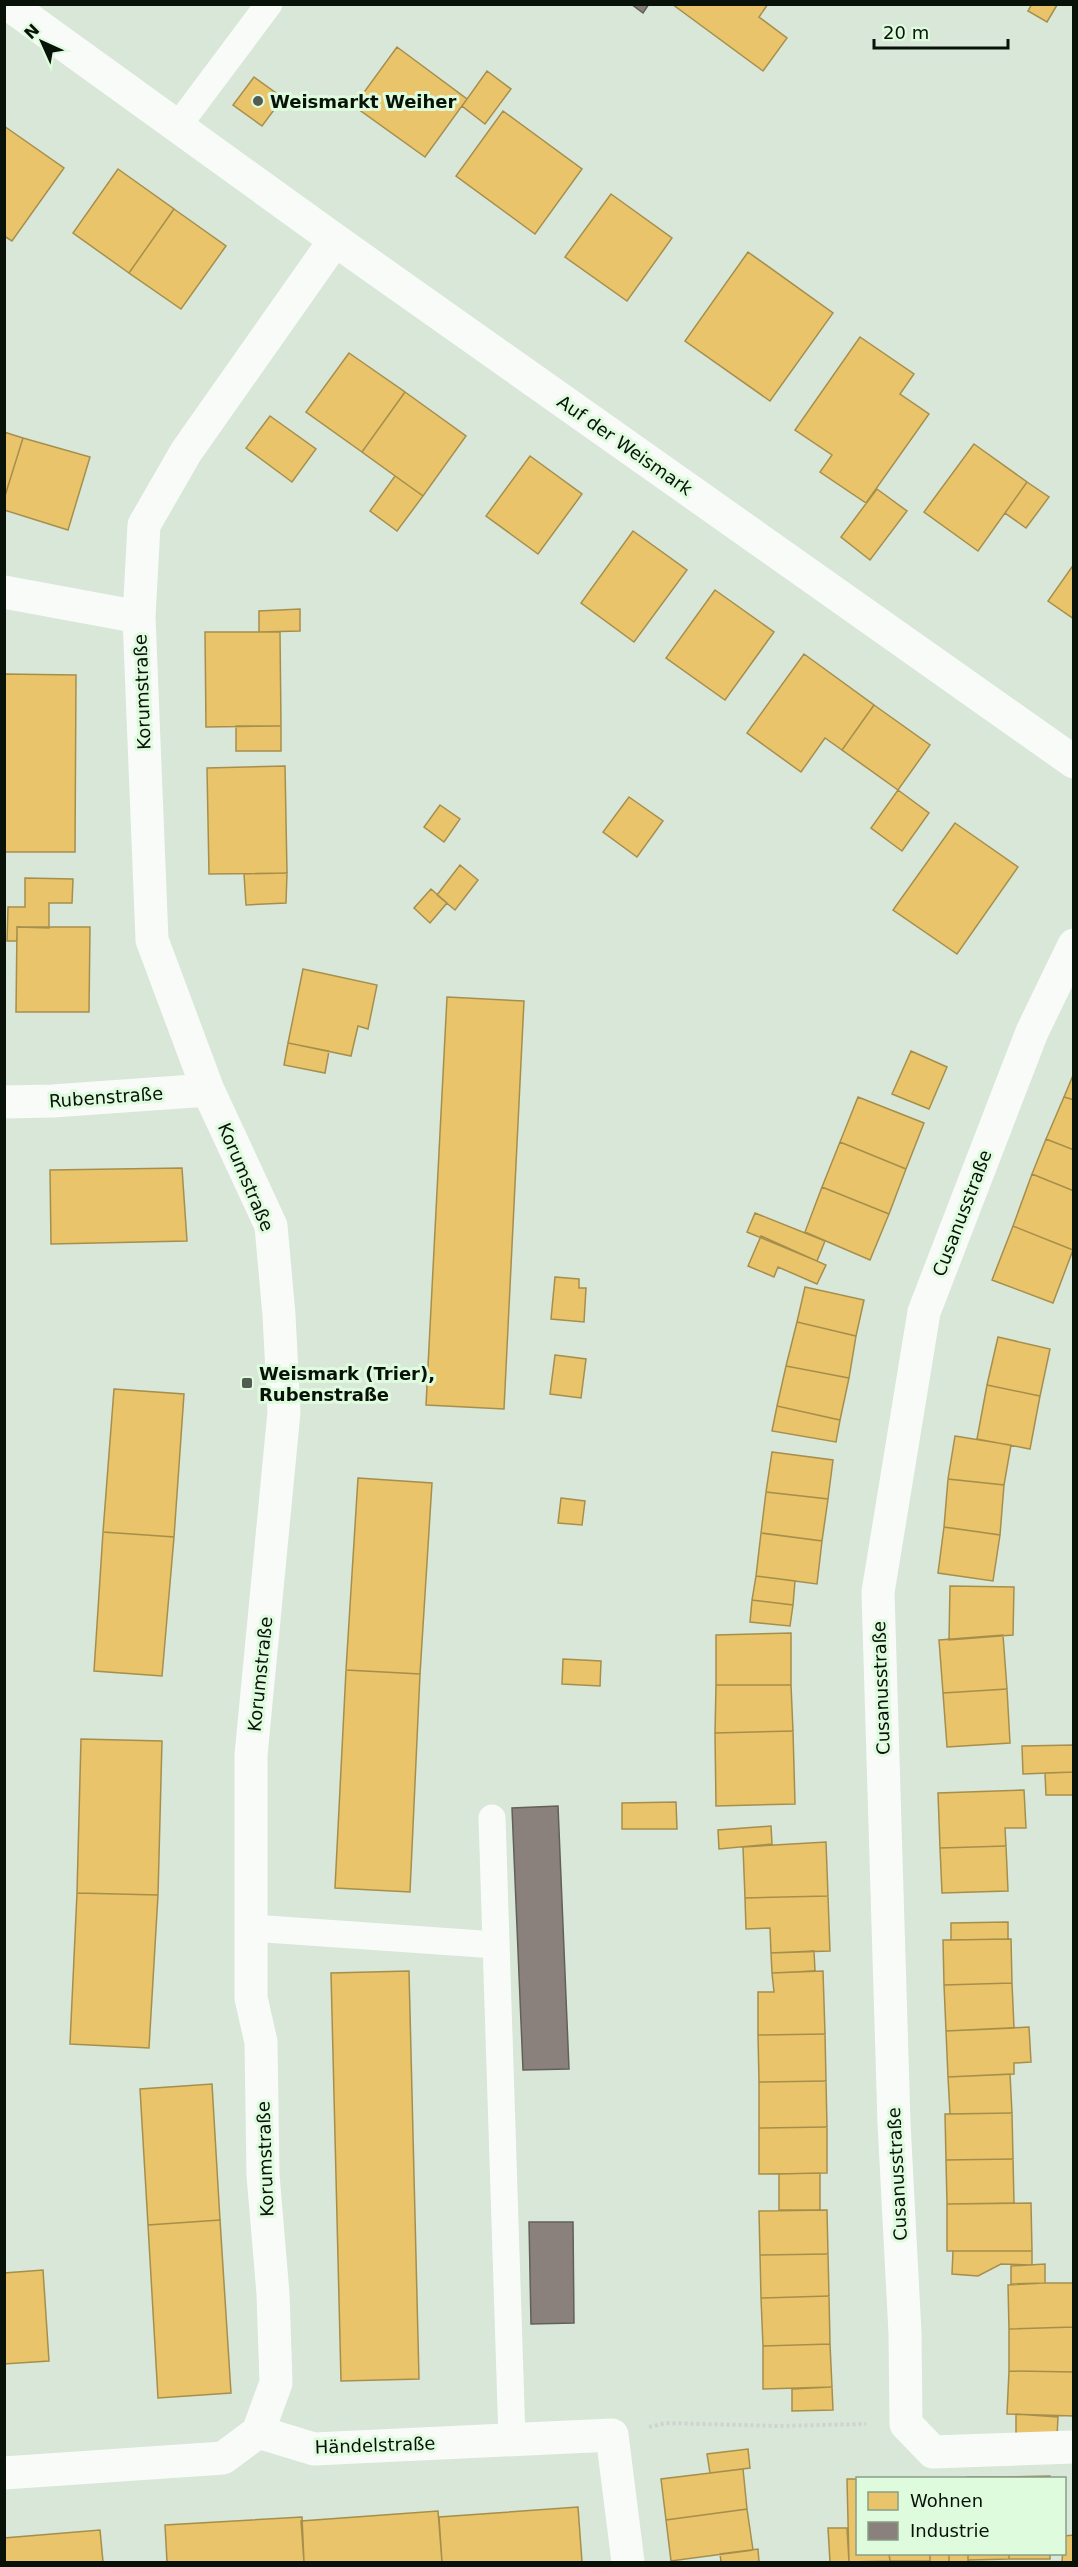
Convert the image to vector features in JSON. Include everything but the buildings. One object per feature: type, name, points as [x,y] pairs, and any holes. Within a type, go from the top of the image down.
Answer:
[{"type":"street","name":"Auf der Weismark","points":[[8,4],[335,240],[1074,762]]},
{"type":"street","name":"Korumstraße","points":[[258,2432],[276,2383],[273,2294],[263,2175],[261,2042],[251,1998],[251,1755],[284,1412],[271,1226],[208,1090],[152,940],[139,617],[144,525],[186,452],[335,240]]},
{"type":"street","points":[[4,592],[139,617]]},
{"type":"street","name":"Cusanusstraße","points":[[906,2424],[905,2333],[894,2123],[878,1592],[924,1312],[1032,1032],[1074,945]]},
{"type":"street","name":"Rubenstraße","points":[[4,1102],[53,1101],[208,1090]]},
{"type":"street","points":[[906,2424],[933,2452],[1074,2447]]},
{"type":"street","points":[[4,2473],[223,2458],[258,2432]]},
{"type":"street","name":"Händelstraße","points":[[258,2432],[314,2449],[612,2434]]},
{"type":"street","points":[[612,2434],[627,2562]]},
{"type":"lane","points":[[177,127],[269,4]]},
{"type":"lane","points":[[492,1818],[512,2439]]},
{"type":"lane","points":[[252,1928],[496,1945]]},
{"type":"path","points":[[612,2434],[666,2423],[779,2426],[906,2424]]},
{"type":"place","name":"Weismarkt Weiher","points":[[258,101]]},
{"type":"place","name":"Weismark (Trier), Rubenstraße","points":[[247,1383]]}]
